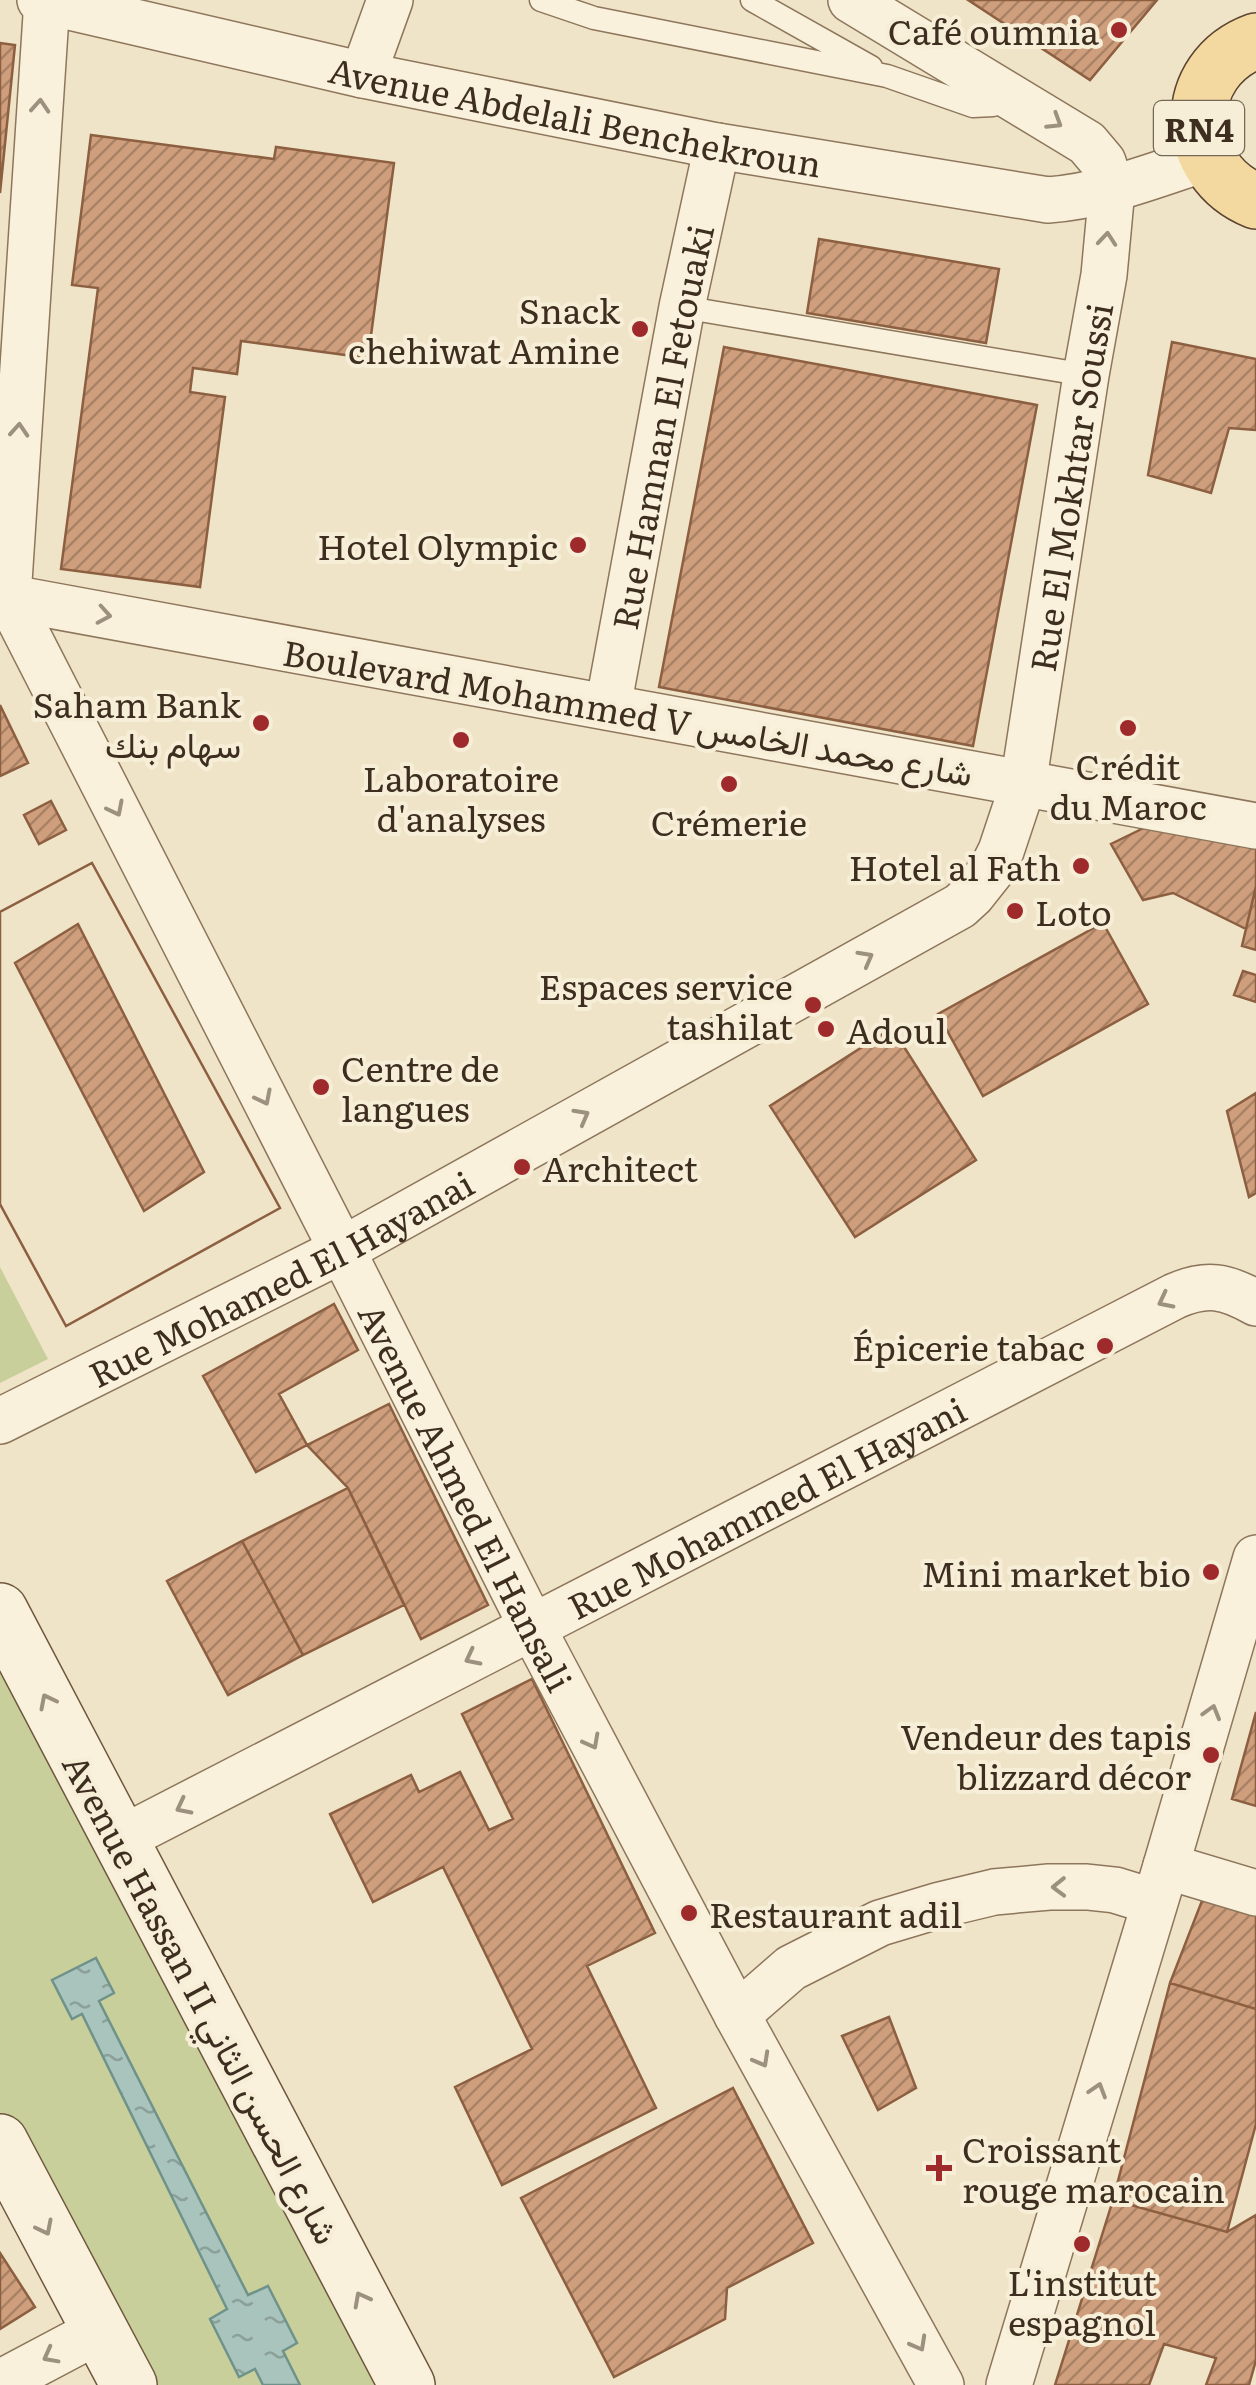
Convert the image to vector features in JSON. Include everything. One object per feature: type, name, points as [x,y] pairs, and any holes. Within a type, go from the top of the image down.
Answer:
[{"type":"main road","name":"RN4","points":[[1251,18],[1212,75],[1202,95],[1198,116],[1206,158],[1218,176],[1256,201]]},
{"type":"main road","name":"Avenue Hassan II شارع الحسن الثاني","points":[[0,1611],[406,2385]]},
{"type":"main road","points":[[0,2142],[129,2385]]},
{"type":"street","points":[[4,597],[45,0]]},
{"type":"street","name":"Avenue Abdelali Benchekroun","points":[[45,0],[364,74],[716,146],[1048,200],[1078,198],[1112,189],[1206,158]]},
{"type":"street","points":[[364,74],[390,0]]},
{"type":"street","points":[[851,0],[1087,143],[1103,162],[1112,189]]},
{"type":"street","name":"Rue Hamnan El Fetouaki","points":[[608,707],[716,146]]},
{"type":"street","name":"Rue El Mokhtar Soussi","points":[[1022,785],[1104,275],[1112,189]]},
{"type":"street","name":"Boulevard Mohammed V شارع محمد الخامس","points":[[4,597],[1256,826]]},
{"type":"street","name":"Avenue Ahmed El Hansali","points":[[4,597],[532,1627],[737,2015],[942,2385]]},
{"type":"street","name":"Rue Mohamed El Hayanai","points":[[0,1421],[342,1250],[960,906],[990,871],[1001,850],[1022,785]]},
{"type":"street","name":"Rue Mohammed El Hayani","points":[[119,1840],[1176,1296],[1194,1288],[1214,1287],[1232,1290],[1256,1303]]},
{"type":"street","points":[[1009,2385],[1256,1558]]},
{"type":"street","points":[[737,2015],[791,1968],[880,1922],[994,1892],[1049,1887],[1115,1890],[1160,1884],[1256,1893]]},
{"type":"street","points":[[0,2383],[100,2330]]},
{"type":"lane","points":[[541,0],[594,18],[887,76],[973,106],[993,105],[1009,94]]},
{"type":"lane","points":[[752,0],[887,76]]},
{"type":"lane","points":[[682,308],[1086,375]]},
{"type":"green space","points":[[0,1267],[48,1359],[0,1383]]},
{"type":"green space","points":[[0,1634],[404,2385],[131,2385],[0,2142]]},
{"type":"water","points":[[96,1958],[114,1993],[99,2001],[248,2295],[268,2286],[297,2343],[283,2351],[300,2385],[263,2385],[255,2369],[239,2377],[210,2319],[227,2309],[82,2014],[72,2019],[52,1980]]},
{"type":"building","points":[[968,0],[1157,0],[1090,80]]},
{"type":"building","points":[[0,43],[15,45],[0,193]]},
{"type":"building","points":[[91,135],[274,159],[276,147],[394,163],[368,358],[241,341],[237,374],[193,368],[190,392],[225,397],[200,587],[61,569],[98,288],[72,285]]},
{"type":"building","points":[[819,239],[999,269],[986,343],[807,313]]},
{"type":"building","points":[[1172,342],[1256,359],[1256,430],[1229,428],[1211,493],[1148,475]]},
{"type":"building","points":[[724,347],[1037,405],[973,746],[659,687]]},
{"type":"building","points":[[0,705],[28,763],[0,776]]},
{"type":"building","points":[[51,801],[66,830],[39,844],[24,815]]},
{"type":"building","points":[[1154,823],[1256,849],[1256,886],[1246,929],[1173,893],[1143,900],[1111,844]]},
{"type":"building","points":[[92,863],[280,1208],[66,1326],[0,1204],[0,912]],"holes":[[[78,924],[204,1172],[144,1211],[15,963]]]},
{"type":"building","points":[[92,863],[280,1208],[66,1326],[0,1204],[0,912]]},
{"type":"building","points":[[1256,886],[1256,950],[1242,946]]},
{"type":"building","points":[[1103,923],[1148,1004],[983,1096],[938,1014]]},
{"type":"building","points":[[1243,971],[1256,975],[1256,1002],[1234,995]]},
{"type":"building","points":[[892,1028],[976,1160],[855,1237],[770,1106]]},
{"type":"building","points":[[1256,1093],[1256,1193],[1249,1197],[1227,1111]]},
{"type":"building","points":[[334,1304],[358,1350],[279,1394],[307,1445],[256,1472],[203,1376]]},
{"type":"building","points":[[389,1404],[488,1605],[421,1639],[348,1488],[307,1445]]},
{"type":"building","points":[[348,1488],[404,1605],[303,1655],[242,1541]]},
{"type":"building","points":[[242,1541],[303,1655],[228,1695],[167,1581]]},
{"type":"building","points":[[532,1679],[655,1933],[587,1966],[656,2108],[502,2185],[455,2087],[532,2049],[443,1867],[373,1902],[330,1814],[411,1775],[419,1792],[460,1772],[489,1830],[513,1819],[462,1714]]},
{"type":"building","points":[[1256,1712],[1256,1806],[1232,1799]]},
{"type":"building","points":[[1205,1893],[1256,1910],[1256,2009],[1170,1983]]},
{"type":"building","points":[[1170,1983],[1256,2009],[1256,2124],[1227,2232],[1113,2200]]},
{"type":"building","points":[[889,2017],[916,2088],[878,2110],[842,2036]]},
{"type":"building","points":[[733,2088],[813,2243],[727,2288],[725,2319],[614,2377],[521,2198]]},
{"type":"building","points":[[1113,2200],[1227,2232],[1256,2215],[1256,2360],[1249,2385],[1206,2385],[1216,2358],[1164,2344],[1149,2385],[1055,2385]]},
{"type":"building","points":[[0,2253],[35,2307],[0,2329]]},
{"type":"place","name":"Café oumnia","points":[[1119,30]]},
{"type":"place","name":"Snack chehiwat Amine","points":[[640,329]]},
{"type":"place","name":"Hotel Olympic","points":[[578,545]]},
{"type":"place","name":"Saham Bank سهام بنك","points":[[261,723]]},
{"type":"place","name":"Crédit du Maroc","points":[[1128,728]]},
{"type":"place","name":"Laboratoire d'analyses","points":[[461,740]]},
{"type":"place","name":"Crémerie","points":[[729,784]]},
{"type":"place","name":"Hotel al Fath","points":[[1081,866]]},
{"type":"place","name":"Loto","points":[[1015,911]]},
{"type":"place","name":"Espaces service tashilat","points":[[813,1005]]},
{"type":"place","name":"Adoul","points":[[826,1029]]},
{"type":"place","name":"Centre de langues","points":[[321,1087]]},
{"type":"place","name":"Architect","points":[[522,1167]]},
{"type":"place","name":"Épicerie tabac","points":[[1105,1346]]},
{"type":"place","name":"Mini market bio","points":[[1211,1572]]},
{"type":"place","name":"Vendeur des tapis blizzard décor","points":[[1211,1755]]},
{"type":"place","name":"Restaurant adil","points":[[689,1913]]},
{"type":"place","name":"Croissant rouge marocain","points":[[939,2168]]},
{"type":"place","name":"L'institut espagnol","points":[[1082,2244]]}]
